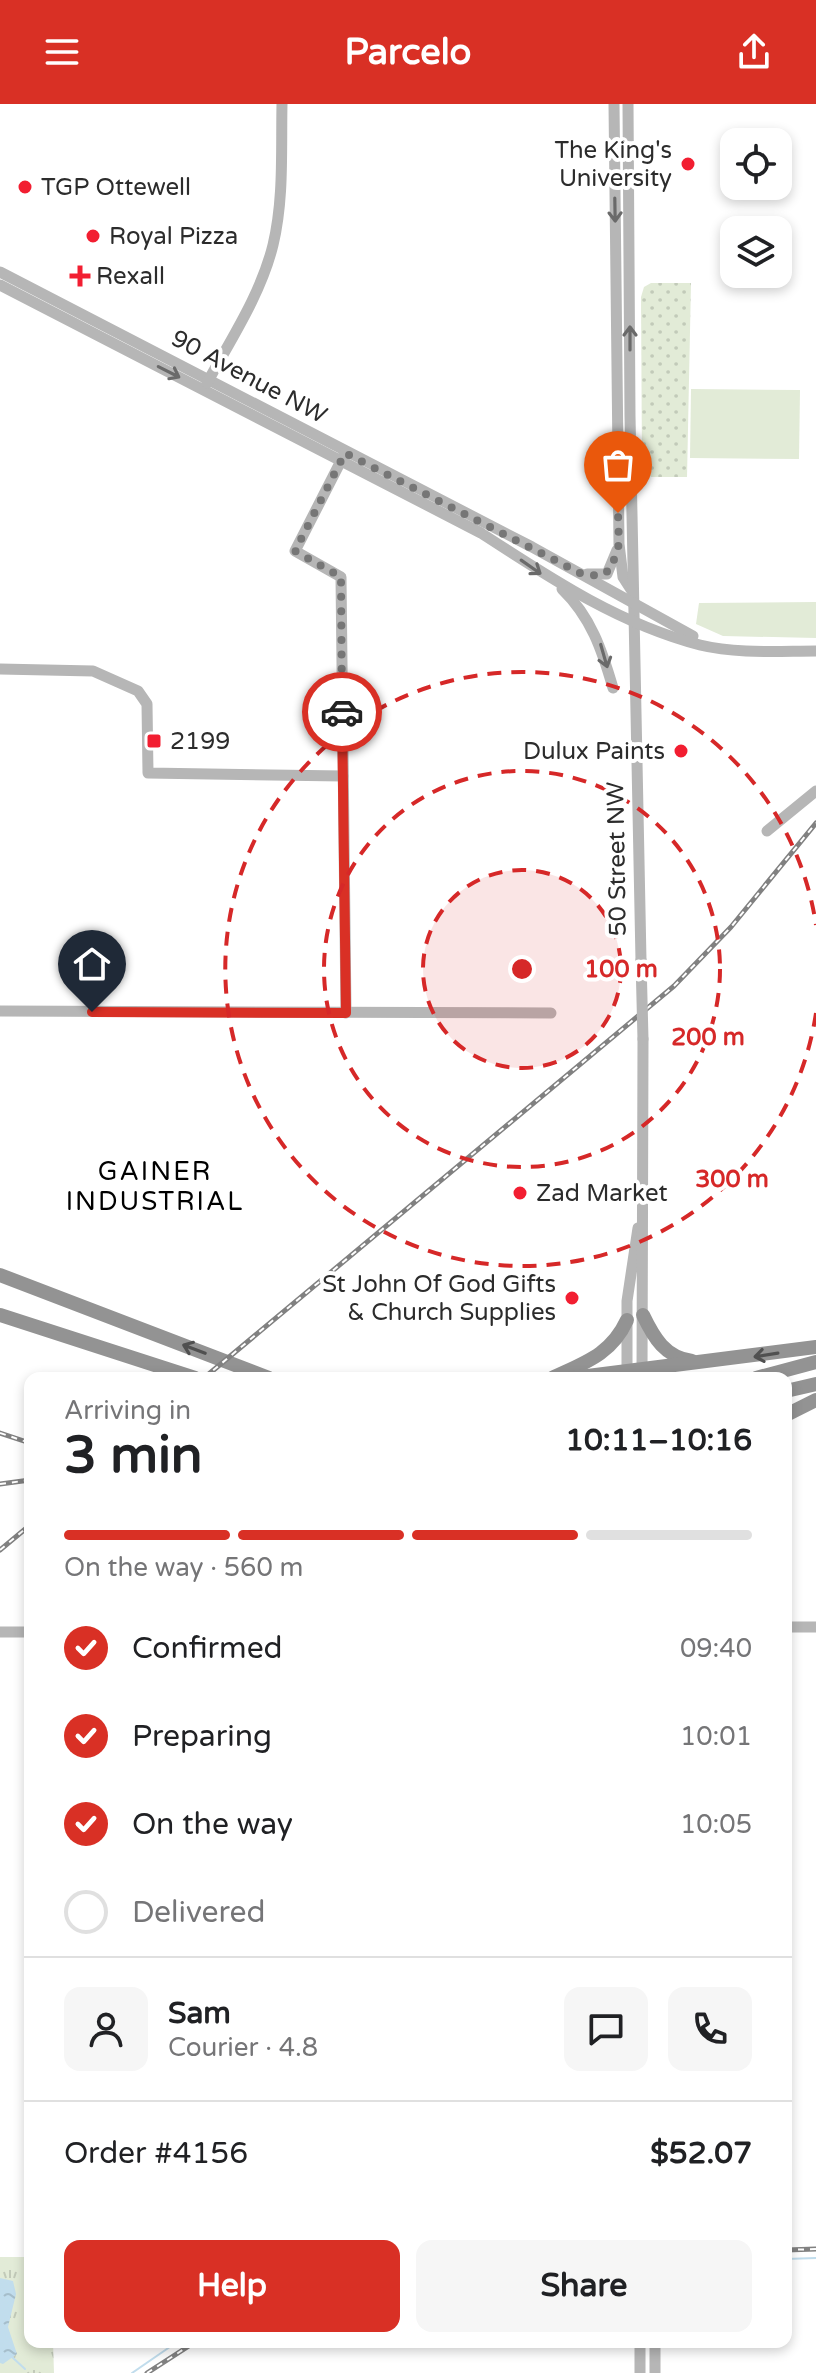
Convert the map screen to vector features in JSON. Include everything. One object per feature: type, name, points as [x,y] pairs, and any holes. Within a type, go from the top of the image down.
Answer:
[{"type":"highway","points":[[0,1275],[253,1372]]},
{"type":"highway","points":[[0,1315],[176,1372]]},
{"type":"highway","points":[[643,1315],[653,1337],[672,1355],[705,1363]]},
{"type":"highway","points":[[565,1372],[596,1358],[617,1339],[627,1320]]},
{"type":"highway","points":[[0,1323],[114,1359],[127,1356]]},
{"type":"highway","points":[[648,1372],[816,1347]]},
{"type":"highway","points":[[778,1372],[816,1362]]},
{"type":"highway","points":[[792,1390],[816,1384]]},
{"type":"highway","points":[[792,1412],[816,1400]]},
{"type":"main road","points":[[206,385],[258,286],[273,248],[281,198],[282,104]]},
{"type":"main road","name":"50 Street NW","points":[[614,104],[619,544],[623,577],[633,597]]},
{"type":"main road","name":"50 Street NW","points":[[628,104],[633,597],[643,1039],[643,1315],[635,1372]]},
{"type":"main road","name":"90 Avenue NW","points":[[0,272],[206,385]]},
{"type":"main road","name":"90 Avenue NW","points":[[0,285],[633,597],[678,630],[735,650]]},
{"type":"main road","points":[[344,456],[295,551],[341,577],[346,1013]]},
{"type":"main road","name":"90 Avenue NW","points":[[344,456],[481,533],[555,583],[634,620],[701,645],[735,650],[816,651]]},
{"type":"main road","points":[[582,574],[607,574],[619,544]]},
{"type":"main road","points":[[555,583],[592,628],[613,688]]},
{"type":"main road","points":[[0,669],[93,671],[145,696],[148,773],[343,776]]},
{"type":"main road","points":[[767,831],[816,791]]},
{"type":"main road","points":[[0,1011],[551,1013]]},
{"type":"main road","name":"50 Street NW","points":[[635,1372],[627,1320],[632,1251],[641,1221]]},
{"type":"main road","points":[[792,1627],[816,1627]]},
{"type":"main road","points":[[0,1632],[24,1632]]},
{"type":"main road","points":[[640,2348],[640,2373]]},
{"type":"main road","points":[[655,2348],[655,2373]]},
{"type":"green space","points":[[651,283],[691,283],[687,477],[651,477],[642,468],[641,297],[644,287]]},
{"type":"green space","points":[[691,389],[800,390],[799,459],[690,458]]},
{"type":"green space","points":[[816,602],[816,638],[723,636],[696,624],[699,603]]},
{"type":"green space","points":[[0,2257],[24,2257],[24,2348],[53,2348],[54,2373],[0,2373]]},
{"type":"water","points":[[0,2278],[13,2281],[16,2294],[8,2327],[17,2354],[3,2364],[0,2363]]},
{"type":"waterway","points":[[792,2259],[816,2258]]},
{"type":"waterway","points":[[132,2373],[168,2348]]},
{"type":"waterway","points":[[12,2357],[25,2369]]},
{"type":"railway","points":[[211,1372],[674,986],[731,927],[816,823]]},
{"type":"railway","points":[[0,1433],[24,1441]]},
{"type":"railway","points":[[0,1484],[24,1481]]},
{"type":"railway","points":[[0,1550],[24,1530]]},
{"type":"railway","points":[[792,2250],[816,2249]]},
{"type":"railway","points":[[147,2373],[186,2348]]},
{"type":"way so far","points":[[342,712],[341,577],[295,551],[345,453],[582,574],[607,574],[614,564],[619,544],[618,513]]},
{"type":"place","name":"The King's University","points":[[688,164]]},
{"type":"place","name":"TGP Ottewell","points":[[25,187]]},
{"type":"place","name":"Royal Pizza","points":[[93,236]]},
{"type":"place","name":"Rexall","points":[[80,276]]},
{"type":"place","name":"2199","points":[[154,741]]},
{"type":"place","name":"Dulux Paints","points":[[681,751]]},
{"type":"place","name":"Zad Market","points":[[520,1193]]},
{"type":"place","name":"St John Of God Gifts & Church Supplies","points":[[572,1298]]},
{"type":"district","name":"GAINER INDUSTRIAL","points":[[155,1186]]},
{"type":"route","points":[[92,1012],[346,1013],[342,712]]}]
